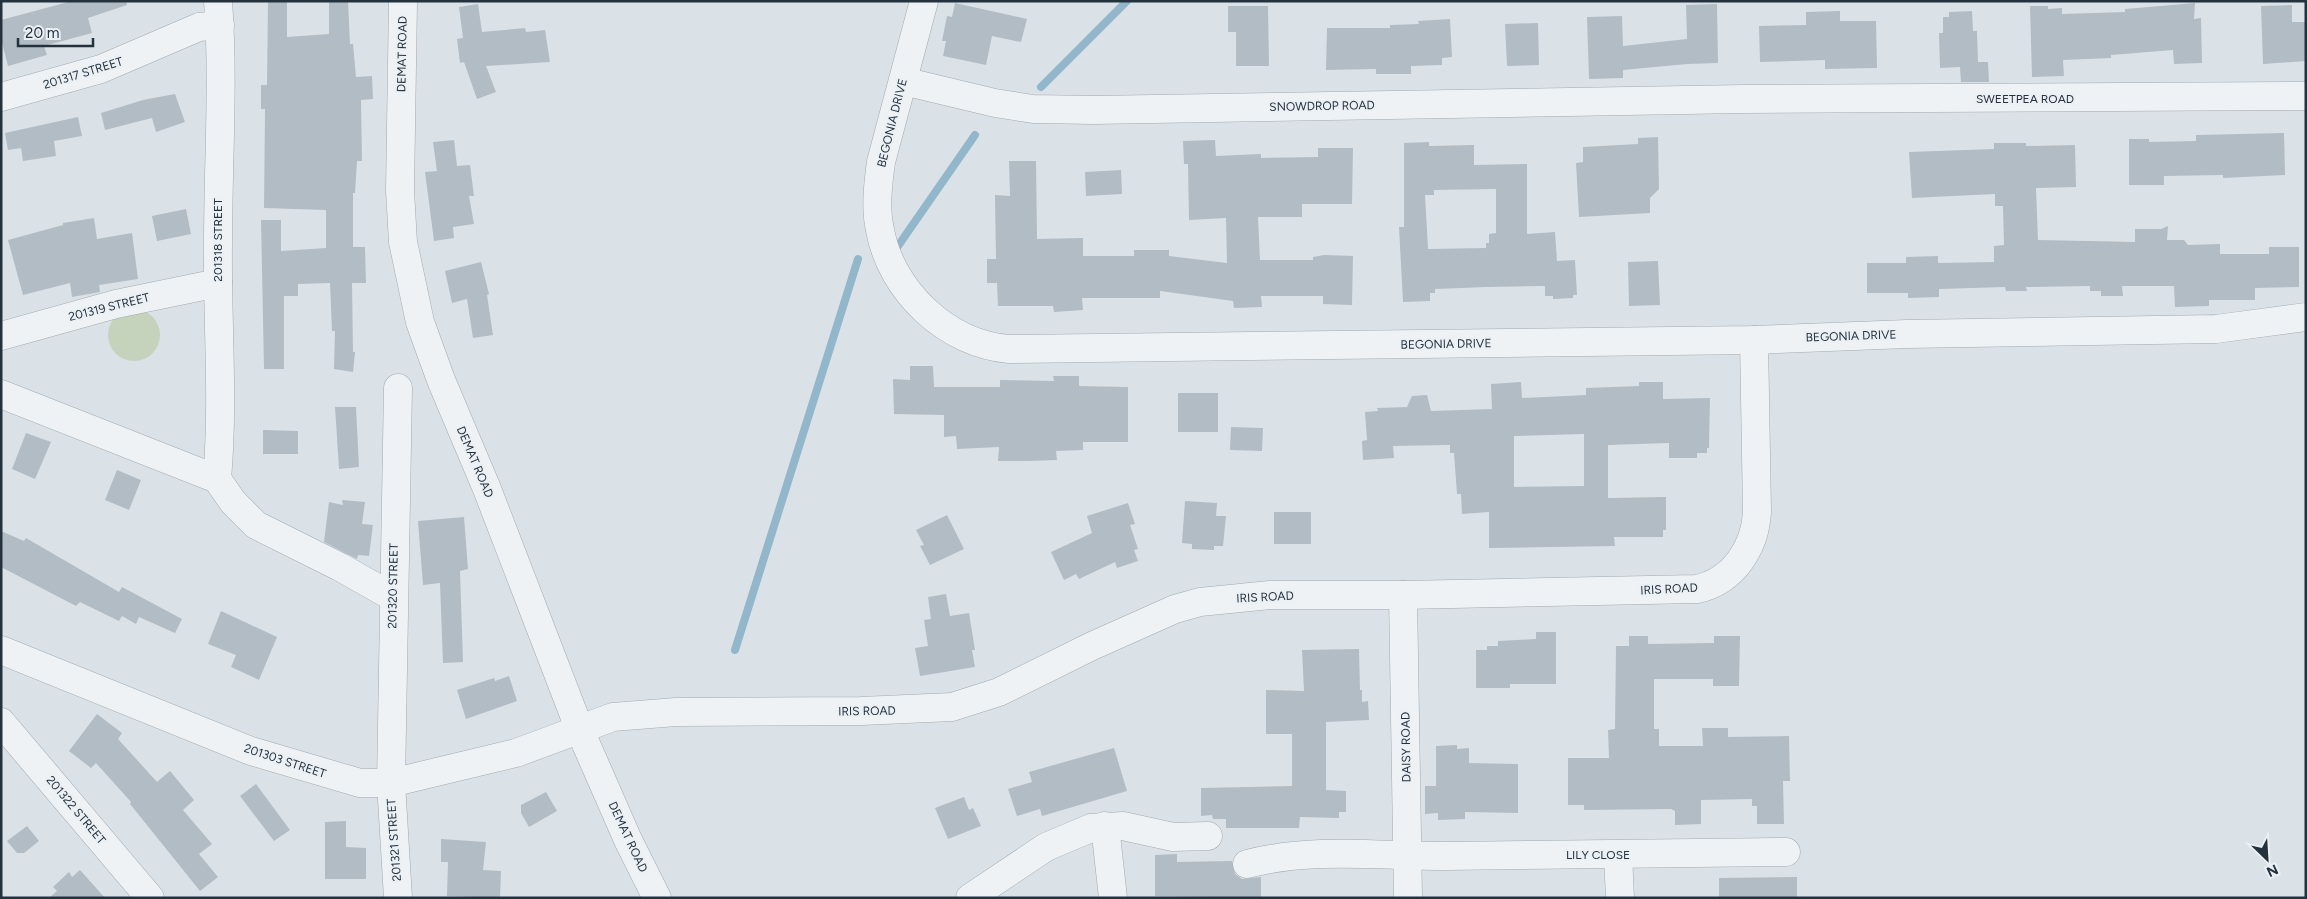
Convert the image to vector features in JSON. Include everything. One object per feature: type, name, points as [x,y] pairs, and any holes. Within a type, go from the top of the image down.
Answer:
[{"type":"street","name":"DEMAT ROAD","points":[[402,1],[400,191],[404,242],[411,287],[420,322],[441,380],[487,489],[579,728],[628,840],[657,898]]},
{"type":"street","name":"BEGONIA DRIVE","points":[[924,1],[881,162],[878,183],[878,219],[882,240],[895,270],[916,302],[946,326],[982,344],[1010,349],[1754,340],[1907,334],[2216,329],[2306,317]]},
{"type":"street","name":"201317 STREET","points":[[1,97],[101,69],[199,27],[219,13]]},
{"type":"street","name":"201318 STREET","points":[[217,479],[220,388],[218,282],[221,85],[219,13]]},
{"type":"street","name":"SNOWDROP ROAD","points":[[903,81],[995,103],[1032,109],[1094,110],[1744,99]]},
{"type":"street","name":"SWEETPEA ROAD","points":[[1744,99],[2306,96]]},
{"type":"street","name":"201319 STREET","points":[[1,336],[116,304],[218,282]]},
{"type":"street","name":"IRIS ROAD","points":[[579,728],[613,717],[646,714],[861,712],[952,707],[999,692],[1092,646],[1174,609],[1200,602],[1270,595],[1403,595],[1697,589],[1714,584],[1726,576],[1738,564],[1750,546],[1756,522],[1754,340]]},
{"type":"street","name":"201320 STREET","points":[[391,783],[398,388]]},
{"type":"street","points":[[1,394],[217,479],[233,502],[256,526],[340,566],[393,597]]},
{"type":"street","name":"DAISY ROAD","points":[[1403,595],[1409,856],[1408,898]]},
{"type":"street","name":"201303 STREET","points":[[1,650],[252,751],[360,783],[391,783],[516,753],[579,728]]},
{"type":"street","name":"201322 STREET","points":[[1,722],[150,898]]},
{"type":"street","name":"201321 STREET","points":[[391,783],[398,898]]},
{"type":"street","points":[[1105,826],[1113,898]]},
{"type":"street","points":[[970,898],[1046,847],[1080,832],[1105,826],[1123,826],[1173,837],[1208,836]]},
{"type":"street","name":"LILY CLOSE","points":[[1247,864],[1270,858],[1322,852],[1409,856],[1786,852]]},
{"type":"street","points":[[1618,855],[1620,898]]},
{"type":"green space","points":[[129,309],[139,309],[153,316],[160,330],[160,340],[153,354],[139,361],[129,361],[119,357],[112,350],[108,340],[108,330],[112,320],[119,313]]},
{"type":"building","points":[[72,1],[126,1],[127,5],[88,18],[92,33],[44,46],[47,55],[8,66],[1,39],[1,20]]},
{"type":"building","points":[[268,1],[287,1],[287,37],[329,34],[329,1],[348,1],[350,44],[353,44],[356,77],[372,76],[373,99],[361,100],[362,161],[357,161],[355,193],[353,193],[353,247],[365,247],[366,283],[352,283],[353,352],[355,352],[353,372],[334,369],[335,331],[332,331],[330,283],[298,284],[298,296],[284,296],[284,369],[264,369],[261,220],[281,220],[281,251],[326,248],[326,210],[264,208],[265,109],[261,109],[261,85],[267,85]]},
{"type":"building","points":[[955,3],[1027,19],[1021,42],[992,36],[986,65],[943,56],[946,41],[942,41],[947,16],[952,17]]},
{"type":"building","points":[[2195,3],[2194,19],[2201,18],[2202,63],[2174,64],[2173,50],[2111,55],[2111,58],[2063,60],[2064,76],[2032,77],[2030,6],[2048,6],[2048,9],[2062,8],[2062,14],[2125,12],[2125,9]]},
{"type":"building","points":[[478,4],[482,32],[525,28],[526,32],[545,30],[550,62],[486,66],[496,92],[477,99],[464,62],[460,63],[457,39],[463,38],[459,7]]},
{"type":"building","points":[[1717,4],[1718,63],[1623,70],[1623,78],[1589,79],[1587,17],[1622,16],[1623,46],[1687,39],[1686,5]]},
{"type":"building","points":[[2292,5],[2292,22],[2306,22],[2306,61],[2263,64],[2261,6]]},
{"type":"building","points":[[1228,6],[1268,6],[1269,66],[1236,66],[1236,32],[1228,32]]},
{"type":"building","points":[[1840,11],[1840,21],[1876,21],[1877,68],[1825,69],[1825,60],[1760,62],[1759,26],[1806,25],[1806,12]]},
{"type":"building","points":[[1972,11],[1973,31],[1977,31],[1978,62],[1988,62],[1989,82],[1961,82],[1960,67],[1940,68],[1939,33],[1943,33],[1943,17],[1949,17],[1949,12]]},
{"type":"building","points":[[1450,19],[1452,57],[1442,58],[1442,65],[1411,66],[1411,74],[1376,74],[1376,69],[1326,70],[1327,28],[1390,28],[1390,25],[1419,24],[1418,21]]},
{"type":"building","points":[[1538,23],[1539,65],[1507,66],[1505,24]]},
{"type":"building","points":[[175,94],[185,122],[156,132],[152,118],[105,130],[101,113],[143,100]]},
{"type":"building","points":[[78,117],[82,136],[54,141],[56,156],[23,161],[21,148],[8,150],[5,133]]},
{"type":"building","points":[[2284,133],[2285,175],[2223,178],[2223,175],[2164,176],[2164,185],[2129,185],[2129,139],[2149,139],[2149,142],[2196,141],[2196,135]]},
{"type":"building","points":[[1658,137],[1659,189],[1650,198],[1650,213],[1579,217],[1576,163],[1583,162],[1583,147],[1638,144],[1638,138]]},
{"type":"building","points":[[454,140],[457,166],[470,165],[474,196],[469,196],[474,224],[453,227],[454,238],[434,241],[425,172],[437,171],[433,142]]},
{"type":"building","points":[[1215,140],[1216,156],[1261,154],[1261,158],[1318,157],[1318,148],[1353,148],[1352,204],[1302,204],[1302,217],[1258,217],[1260,260],[1313,260],[1313,257],[1324,255],[1353,256],[1352,305],[1323,304],[1323,296],[1261,296],[1262,307],[1234,308],[1233,301],[1160,291],[1160,298],[1082,298],[1083,310],[1054,312],[1053,306],[998,306],[997,283],[987,283],[987,259],[996,259],[995,195],[1010,196],[1009,161],[1036,161],[1037,239],[1083,238],[1083,256],[1134,256],[1134,250],[1169,250],[1169,256],[1227,263],[1226,218],[1189,220],[1188,164],[1184,164],[1183,141]]},
{"type":"building","points":[[1429,142],[1429,146],[1474,145],[1474,165],[1527,164],[1527,234],[1555,232],[1557,261],[1575,260],[1577,295],[1573,295],[1573,298],[1553,299],[1553,296],[1545,296],[1545,286],[1435,289],[1435,293],[1430,293],[1430,301],[1403,302],[1399,227],[1404,227],[1404,143]],"holes":[[[1496,189],[1496,233],[1489,234],[1489,243],[1486,243],[1486,248],[1428,249],[1425,195],[1434,195],[1434,190]]]},
{"type":"building","points":[[1994,143],[2026,143],[2026,146],[2075,145],[2076,187],[2036,188],[2038,240],[2135,242],[2135,229],[2161,229],[2168,226],[2167,240],[2184,240],[2188,245],[2220,244],[2220,254],[2269,254],[2269,247],[2299,247],[2299,287],[2255,288],[2255,300],[2209,300],[2209,306],[2175,307],[2174,286],[2122,286],[2123,296],[2101,296],[2101,291],[2090,291],[2090,286],[2026,287],[2027,291],[2006,291],[2005,287],[1939,289],[1939,297],[1908,298],[1908,293],[1867,293],[1867,263],[1906,263],[1906,257],[1938,256],[1938,263],[1994,262],[1994,246],[2004,245],[2003,206],[1995,206],[1995,194],[1912,198],[1909,152],[1994,149]]},
{"type":"building","points":[[1121,170],[1122,194],[1086,196],[1085,172]]},
{"type":"building","points":[[186,209],[191,234],[157,241],[152,216]]},
{"type":"building","points":[[94,218],[97,239],[132,233],[138,279],[99,285],[100,292],[72,297],[70,283],[23,295],[8,240],[63,225],[63,223]]},
{"type":"building","points":[[1658,261],[1660,305],[1629,306],[1628,262]]},
{"type":"building","points":[[481,262],[489,294],[487,295],[493,335],[473,338],[467,299],[452,303],[445,271]]},
{"type":"building","points":[[910,366],[933,366],[934,387],[1000,387],[1000,380],[1054,381],[1053,376],[1079,376],[1079,386],[1128,387],[1128,442],[1083,442],[1083,450],[1056,451],[1057,460],[998,461],[999,447],[957,449],[956,436],[944,437],[944,415],[894,414],[893,379],[910,380]]},
{"type":"building","points":[[1521,382],[1522,398],[1586,395],[1586,388],[1639,386],[1639,382],[1663,382],[1663,399],[1710,398],[1709,448],[1707,448],[1707,453],[1697,453],[1697,458],[1669,458],[1669,443],[1608,445],[1608,498],[1666,497],[1666,530],[1663,530],[1663,537],[1614,537],[1615,546],[1489,548],[1489,512],[1462,514],[1461,494],[1457,494],[1454,453],[1450,453],[1450,445],[1393,446],[1394,458],[1363,460],[1362,441],[1367,440],[1365,412],[1378,411],[1377,408],[1407,407],[1412,396],[1427,395],[1431,411],[1492,409],[1491,384]],"holes":[[[1584,434],[1584,486],[1514,487],[1514,436]]]},
{"type":"building","points":[[1178,393],[1218,393],[1218,432],[1178,432]]},
{"type":"building","points":[[335,407],[356,407],[359,467],[339,469]]},
{"type":"building","points":[[1231,427],[1263,428],[1262,451],[1230,450]]},
{"type":"building","points":[[263,430],[298,431],[298,454],[263,454]]},
{"type":"building","points":[[26,433],[51,442],[35,479],[12,469]]},
{"type":"building","points":[[117,470],[141,480],[129,510],[105,500]]},
{"type":"building","points":[[342,500],[365,502],[362,524],[373,525],[369,556],[358,555],[357,559],[324,542],[329,502],[343,505]]},
{"type":"building","points":[[1185,501],[1217,503],[1216,516],[1226,516],[1223,546],[1214,546],[1214,550],[1192,549],[1192,544],[1182,543]]},
{"type":"building","points":[[1128,503],[1135,524],[1130,525],[1138,549],[1134,550],[1138,561],[1117,568],[1115,562],[1079,579],[1076,574],[1064,580],[1051,552],[1092,533],[1087,516]]},
{"type":"building","points":[[1274,512],[1311,512],[1311,544],[1274,544]]},
{"type":"building","points":[[947,515],[964,549],[930,565],[920,546],[924,545],[916,530]]},
{"type":"building","points":[[464,517],[468,569],[460,571],[463,662],[443,663],[440,583],[423,585],[418,521]]},
{"type":"building","points":[[1,531],[24,541],[26,538],[119,592],[122,587],[182,619],[175,633],[139,617],[136,624],[122,616],[119,621],[80,602],[76,606],[1,567]]},
{"type":"building","points":[[946,594],[950,616],[969,613],[975,650],[972,650],[975,667],[920,676],[915,648],[928,646],[924,620],[931,619],[928,597]]},
{"type":"building","points":[[221,611],[277,637],[259,680],[231,667],[236,655],[208,644]]},
{"type":"building","points":[[1536,632],[1556,632],[1556,684],[1510,684],[1510,688],[1476,688],[1476,650],[1487,650],[1487,646],[1498,646],[1498,641],[1536,639]]},
{"type":"building","points":[[1629,636],[1648,636],[1648,644],[1714,643],[1714,636],[1740,636],[1739,686],[1713,686],[1713,679],[1654,679],[1654,729],[1659,729],[1659,746],[1703,746],[1702,728],[1728,728],[1728,737],[1789,736],[1790,781],[1783,781],[1784,824],[1757,824],[1757,806],[1752,806],[1752,799],[1701,800],[1701,824],[1675,825],[1675,811],[1671,809],[1584,810],[1584,805],[1568,805],[1568,758],[1609,758],[1608,730],[1615,729],[1616,646],[1629,646]]},
{"type":"building","points":[[1359,649],[1360,690],[1362,690],[1362,702],[1368,701],[1369,720],[1326,722],[1326,790],[1346,791],[1346,812],[1339,812],[1339,818],[1300,817],[1299,828],[1226,828],[1226,819],[1213,819],[1212,815],[1201,816],[1201,788],[1292,786],[1292,734],[1266,734],[1266,690],[1304,691],[1302,650]]},
{"type":"building","points":[[509,676],[517,701],[466,719],[457,690],[494,678],[495,681]]},
{"type":"building","points":[[97,714],[122,733],[118,739],[157,782],[170,771],[194,800],[183,810],[212,844],[199,854],[218,877],[200,891],[130,804],[131,802],[96,763],[91,768],[69,751]]},
{"type":"building","points":[[1457,745],[1457,749],[1469,748],[1469,763],[1518,764],[1518,813],[1465,812],[1465,819],[1438,820],[1438,813],[1425,814],[1425,786],[1436,786],[1436,746]]},
{"type":"building","points":[[1114,748],[1127,791],[1042,816],[1040,809],[1017,816],[1008,789],[1032,782],[1029,772]]},
{"type":"building","points":[[256,784],[290,830],[274,841],[240,796]]},
{"type":"building","points":[[546,792],[557,811],[529,827],[521,813],[521,805]]},
{"type":"building","points":[[964,797],[969,810],[973,808],[981,826],[948,839],[935,808]]},
{"type":"building","points":[[346,821],[346,847],[366,848],[366,879],[325,879],[325,822]]},
{"type":"building","points":[[27,826],[39,841],[24,853],[17,853],[7,841]]},
{"type":"building","points":[[441,839],[486,842],[483,870],[501,871],[500,898],[447,896],[448,862],[441,862]]},
{"type":"building","points":[[1177,854],[1177,862],[1232,861],[1235,874],[1242,879],[1261,877],[1261,898],[1155,896],[1155,855]]},
{"type":"building","points":[[80,870],[105,898],[49,898],[57,891],[53,887],[69,872],[72,877]]},
{"type":"building","points":[[1797,877],[1797,898],[1719,898],[1719,878]]},
{"type":"waterway","points":[[1041,87],[1127,1]]},
{"type":"waterway","points":[[898,246],[975,135]]},
{"type":"waterway","points":[[735,650],[858,259]]}]
